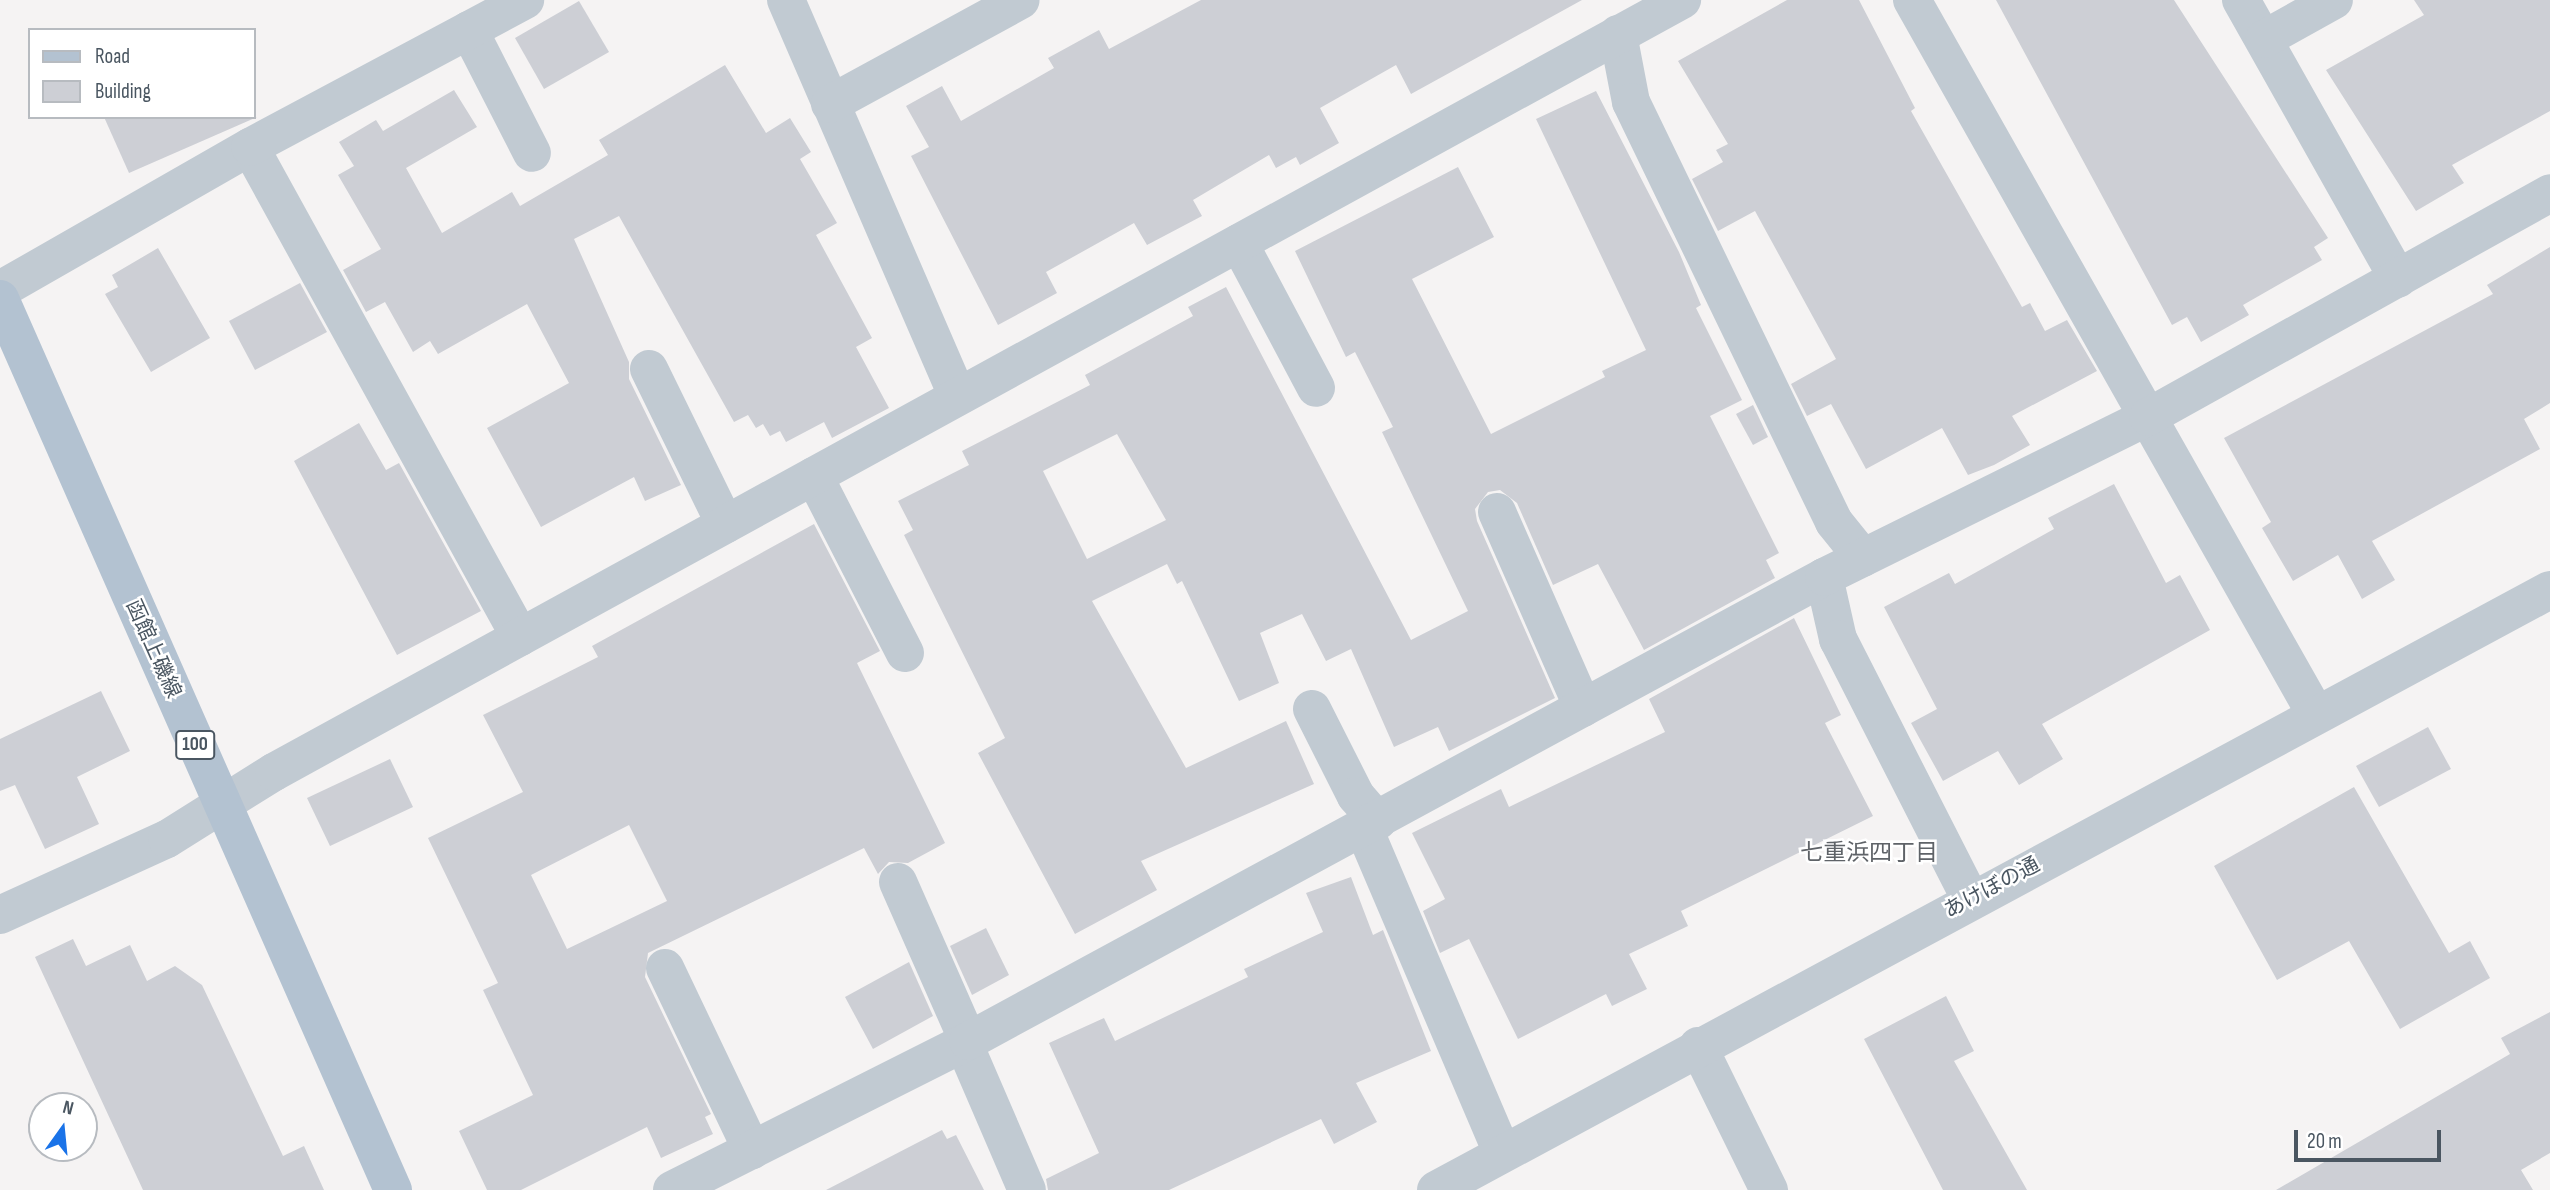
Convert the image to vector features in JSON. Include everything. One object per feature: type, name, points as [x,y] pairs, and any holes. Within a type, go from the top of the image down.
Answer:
[{"type":"main road","name":"函館上磯線","points":[[0,299],[220,803],[393,1190]]},
{"type":"street","points":[[0,290],[250,147],[525,0]]},
{"type":"street","points":[[786,0],[957,396]]},
{"type":"street","points":[[830,104],[1021,0]]},
{"type":"street","points":[[0,915],[167,839],[220,803],[520,636],[1682,0]]},
{"type":"street","points":[[1912,0],[2315,713]]},
{"type":"street","points":[[2241,0],[2398,279]]},
{"type":"street","points":[[2264,39],[2334,0]]},
{"type":"street","points":[[469,30],[532,153]]},
{"type":"street","points":[[1618,34],[1631,102],[1834,522],[1863,558]]},
{"type":"street","points":[[250,147],[520,636]]},
{"type":"street","points":[[672,1190],[966,1042],[1825,577],[2148,417],[2550,193]]},
{"type":"street","points":[[1240,243],[1316,388]]},
{"type":"street","points":[[649,369],[725,524]]},
{"type":"street","points":[[814,477],[905,653]]},
{"type":"street","points":[[1497,512],[1583,708]]},
{"type":"street","points":[[1825,577],[1838,639],[1971,900]]},
{"type":"street","name":"あけぼの通","points":[[1454,1186],[1502,1153],[1698,1046],[2315,713],[2550,590]]},
{"type":"street","points":[[1312,709],[1371,825],[1502,1153]]},
{"type":"street","points":[[898,882],[1027,1190]]},
{"type":"street","points":[[665,968],[752,1150]]},
{"type":"street","points":[[1698,1046],[1769,1190]]},
{"type":"building","points":[[1201,0],[1582,0],[1411,94],[1396,65],[1320,108],[1339,143],[1300,165],[1296,157],[1276,168],[1269,155],[1193,200],[1202,216],[1147,245],[1134,223],[1046,272],[1057,293],[998,325],[911,156],[929,147],[906,106],[942,86],[961,121],[1054,68],[1048,58],[1099,30],[1109,49]]},
{"type":"building","points":[[1787,0],[1859,0],[1915,108],[1911,111],[2022,307],[2030,303],[2045,331],[2067,320],[2097,371],[2012,416],[2030,445],[1994,465],[1968,475],[1942,428],[1866,469],[1831,404],[1807,416],[1791,384],[1836,359],[1755,211],[1718,231],[1692,179],[1723,162],[1716,150],[1728,144],[1678,61]]},
{"type":"building","points":[[1996,0],[2174,0],[2328,238],[2314,247],[2322,260],[2243,305],[2249,315],[2201,342],[2187,317],[2172,325]]},
{"type":"building","points":[[2414,0],[2550,0],[2550,111],[2452,165],[2464,183],[2416,211],[2326,70],[2424,15]]},
{"type":"building","points":[[579,1],[609,52],[544,89],[515,38]]},
{"type":"building","points":[[725,65],[766,133],[790,118],[811,152],[800,159],[837,223],[816,235],[872,338],[856,347],[889,408],[832,438],[824,422],[786,442],[780,431],[770,436],[763,424],[756,428],[748,415],[734,422],[619,216],[574,239],[629,362],[629,379],[681,485],[645,501],[634,477],[541,527],[487,428],[569,383],[527,304],[438,354],[430,341],[413,352],[385,302],[366,312],[343,270],[381,249],[338,175],[354,166],[339,142],[376,120],[383,131],[454,90],[477,127],[406,168],[442,233],[512,192],[520,206],[608,155],[599,140]]},
{"type":"building","points":[[1596,91],[1679,252],[1701,305],[1696,308],[1742,400],[1710,416],[1779,553],[1766,560],[1775,578],[1644,650],[1598,564],[1553,585],[1517,503],[1500,490],[1488,492],[1475,509],[1477,521],[1555,698],[1449,751],[1438,727],[1394,747],[1351,649],[1326,661],[1302,614],[1260,633],[1279,683],[1239,701],[1182,581],[1177,584],[1167,564],[1092,601],[1186,768],[1286,721],[1314,784],[1141,861],[1157,890],[1075,934],[978,753],[1005,738],[904,535],[913,530],[898,501],[969,465],[962,451],[1090,385],[1085,375],[1193,316],[1188,307],[1226,287],[1411,640],[1468,611],[1382,432],[1393,427],[1355,352],[1346,357],[1295,251],[1458,167],[1494,237],[1412,279],[1491,434],[1605,377],[1602,371],[1646,350],[1536,119]],"holes":[[[1117,434],[1166,520],[1087,559],[1043,471]]]},
{"type":"building","points":[[105,119],[252,119],[129,173]]},
{"type":"building","points":[[2550,247],[2550,403],[2524,419],[2540,449],[2372,541],[2395,580],[2362,599],[2338,555],[2293,581],[2262,528],[2271,522],[2224,438],[2493,294],[2487,285]]},
{"type":"building","points":[[158,248],[210,338],[151,372],[105,294],[118,287],[112,275]]},
{"type":"building","points":[[300,283],[327,332],[255,370],[229,321]]},
{"type":"building","points":[[1753,405],[1768,437],[1753,445],[1736,414]]},
{"type":"building","points":[[359,423],[386,470],[399,463],[481,611],[397,655],[294,461]]},
{"type":"building","points":[[2114,484],[2166,583],[2180,575],[2210,630],[2042,724],[2063,759],[2019,785],[1998,751],[1943,781],[1911,723],[1937,709],[1884,607],[1949,573],[1955,584],[2054,529],[2048,518]]},
{"type":"building","points":[[814,524],[880,651],[857,663],[945,843],[908,863],[889,862],[878,874],[864,848],[648,953],[645,977],[711,1114],[705,1117],[713,1134],[661,1158],[647,1127],[521,1190],[487,1190],[459,1131],[533,1095],[483,990],[498,983],[428,838],[523,792],[483,715],[598,657],[592,646]],"holes":[[[629,825],[667,901],[567,949],[531,875]]]},
{"type":"building","points":[[1794,618],[1841,715],[1825,723],[1873,816],[1681,911],[1688,926],[1629,954],[1647,989],[1612,1006],[1606,994],[1518,1039],[1469,939],[1440,953],[1423,911],[1445,899],[1412,833],[1501,789],[1509,807],[1665,732],[1649,699]]},
{"type":"building","points":[[101,691],[130,751],[77,777],[99,824],[45,849],[15,785],[0,791],[0,739]]},
{"type":"building","points":[[2428,727],[2451,769],[2379,807],[2356,766]]},
{"type":"building","points":[[390,759],[413,807],[330,846],[307,798]]},
{"type":"building","points":[[2354,787],[2449,953],[2470,941],[2490,978],[2400,1029],[2349,941],[2277,980],[2214,866]]},
{"type":"building","points":[[1351,877],[1373,935],[1383,930],[1431,1051],[1356,1083],[1377,1122],[1334,1144],[1321,1119],[1169,1190],[1048,1190],[1046,1179],[1099,1153],[1049,1043],[1104,1018],[1115,1041],[1248,977],[1244,969],[1323,932],[1306,893]]},
{"type":"building","points":[[986,928],[1009,975],[972,995],[950,946]]},
{"type":"building","points":[[73,939],[86,966],[130,945],[147,981],[175,966],[202,985],[283,1156],[304,1146],[324,1190],[143,1190],[35,957]]},
{"type":"building","points":[[909,962],[933,1016],[873,1049],[845,997]]},
{"type":"building","points":[[1946,996],[1974,1051],[1954,1061],[2027,1190],[1943,1190],[1864,1039]]},
{"type":"building","points":[[2550,1012],[2550,1153],[2521,1170],[2533,1190],[2276,1190],[2510,1054],[2501,1038]]},
{"type":"building","points":[[942,1130],[947,1139],[956,1135],[984,1190],[826,1190]]},
{"type":"district","name":"七重浜四丁目","points":[[1869,853]]}]
